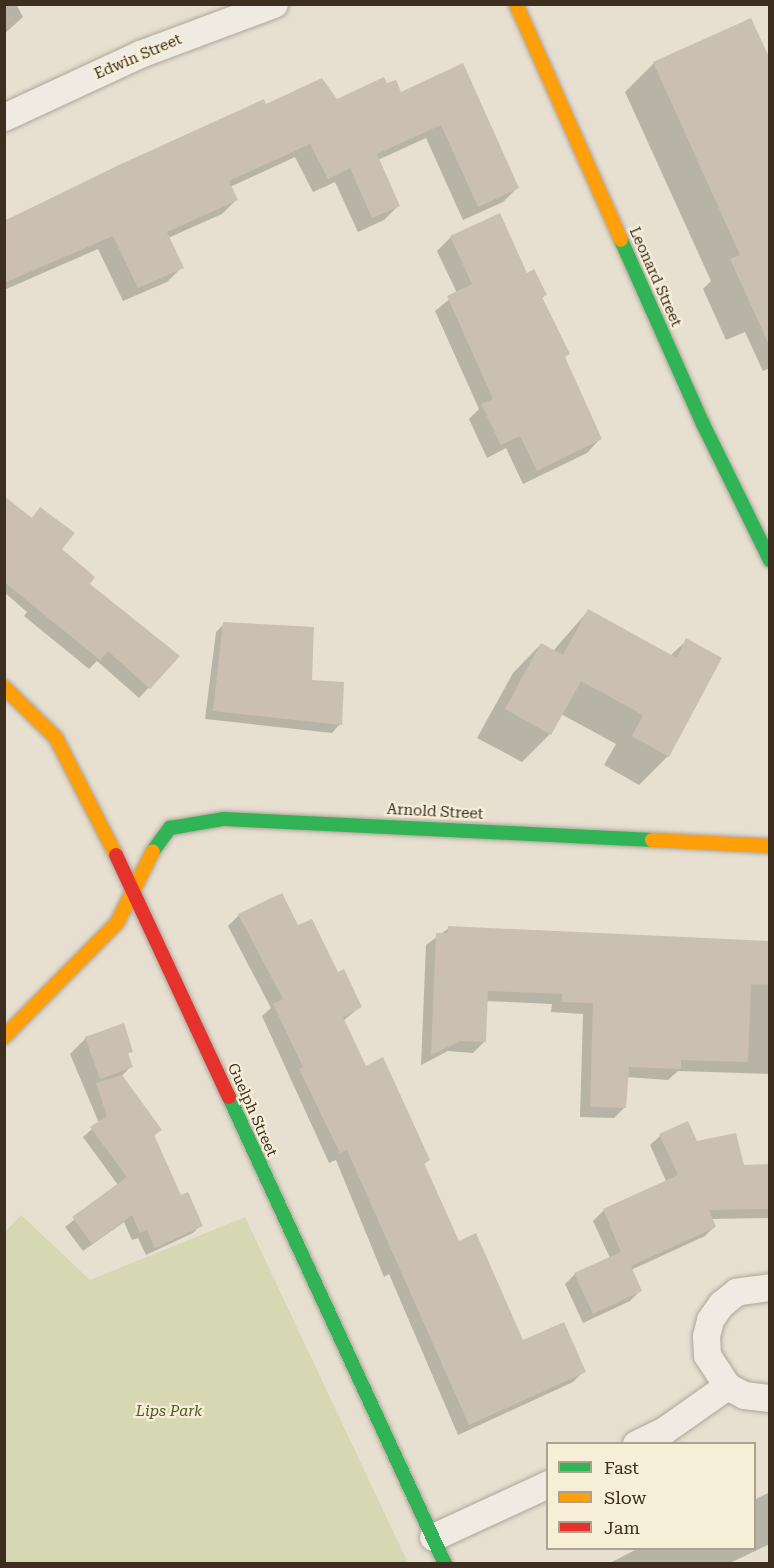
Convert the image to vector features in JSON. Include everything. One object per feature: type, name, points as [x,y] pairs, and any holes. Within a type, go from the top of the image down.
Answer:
[{"type":"street","name":"Leonard Street","points":[[516,4],[703,424],[770,560]]},
{"type":"street","name":"Edwin Street","points":[[4,117],[140,54],[264,6]]},
{"type":"street","name":"Guelph Street","points":[[4,687],[56,738],[132,887],[445,1563]]},
{"type":"street","name":"Arnold Street","points":[[4,1037],[117,923],[132,887],[157,843],[170,828],[224,819],[770,846]]},
{"type":"street","points":[[770,1287],[736,1292],[710,1320],[707,1355],[715,1373],[727,1386],[744,1395],[770,1398]]},
{"type":"street","points":[[638,1442],[663,1431],[727,1386]]},
{"type":"street","points":[[433,1537],[546,1485]]},
{"type":"green space","name":"Lips Park","points":[[21,1215],[90,1280],[245,1217],[408,1563],[5,1563],[4,1233]]},
{"type":"building","points":[[751,18],[770,59],[770,347],[730,259],[740,255],[653,62]]},
{"type":"building","points":[[463,63],[519,188],[478,207],[441,125],[377,154],[400,206],[372,218],[350,168],[328,179],[310,144],[229,181],[238,200],[167,232],[184,268],[138,288],[113,236],[4,283],[4,221],[119,165],[264,99],[266,104],[322,78],[337,99],[384,77],[387,83],[396,80],[401,92]]},
{"type":"building","points":[[500,213],[527,273],[534,269],[547,295],[542,297],[570,354],[565,357],[602,439],[537,471],[520,436],[501,445],[481,404],[493,399],[447,296],[472,284],[450,236]]},
{"type":"building","points":[[4,496],[32,518],[40,507],[75,533],[62,549],[95,577],[90,584],[180,656],[150,689],[108,651],[100,660],[4,582]]},
{"type":"building","points":[[588,609],[677,658],[686,638],[722,658],[669,757],[632,736],[643,715],[581,681],[551,735],[505,709],[541,643],[563,655]]},
{"type":"building","points":[[223,622],[314,627],[312,680],[344,682],[342,725],[213,711]]},
{"type":"building","points":[[282,893],[298,925],[312,919],[338,972],[344,969],[362,1007],[343,1017],[366,1066],[383,1057],[430,1160],[424,1163],[459,1241],[476,1233],[523,1340],[564,1322],[586,1372],[469,1425],[347,1150],[340,1153],[299,1069],[303,1067],[273,1004],[283,999],[238,914]]},
{"type":"building","points":[[448,926],[770,941],[770,985],[751,984],[748,1062],[681,1060],[681,1069],[629,1067],[626,1108],[590,1107],[593,1003],[562,1002],[562,994],[488,991],[486,1042],[460,1041],[431,1055],[436,933],[448,933]]},
{"type":"building","points":[[124,1023],[133,1052],[128,1053],[133,1067],[100,1079],[85,1037]]},
{"type":"building","points":[[122,1075],[162,1130],[154,1135],[181,1195],[188,1192],[203,1226],[155,1248],[147,1230],[140,1233],[132,1215],[92,1244],[72,1217],[127,1177],[90,1127],[107,1116],[96,1083]]},
{"type":"building","points":[[688,1121],[697,1141],[736,1133],[744,1165],[770,1164],[770,1209],[709,1210],[716,1227],[631,1266],[642,1291],[593,1314],[574,1273],[621,1252],[603,1209],[678,1175],[659,1134]]},
{"type":"traffic: fast","points":[[621,240],[703,424],[770,560]]},
{"type":"traffic: fast","points":[[153,851],[170,828],[224,819],[652,840]]},
{"type":"traffic: fast","points":[[229,1097],[445,1564]]},
{"type":"traffic: slow","points":[[516,4],[621,240]]},
{"type":"traffic: slow","points":[[4,687],[56,738],[116,855]]},
{"type":"traffic: slow","points":[[652,840],[770,846]]},
{"type":"traffic: slow","points":[[4,1037],[117,923],[153,851]]},
{"type":"traffic: jam","points":[[116,855],[229,1097]]}]
